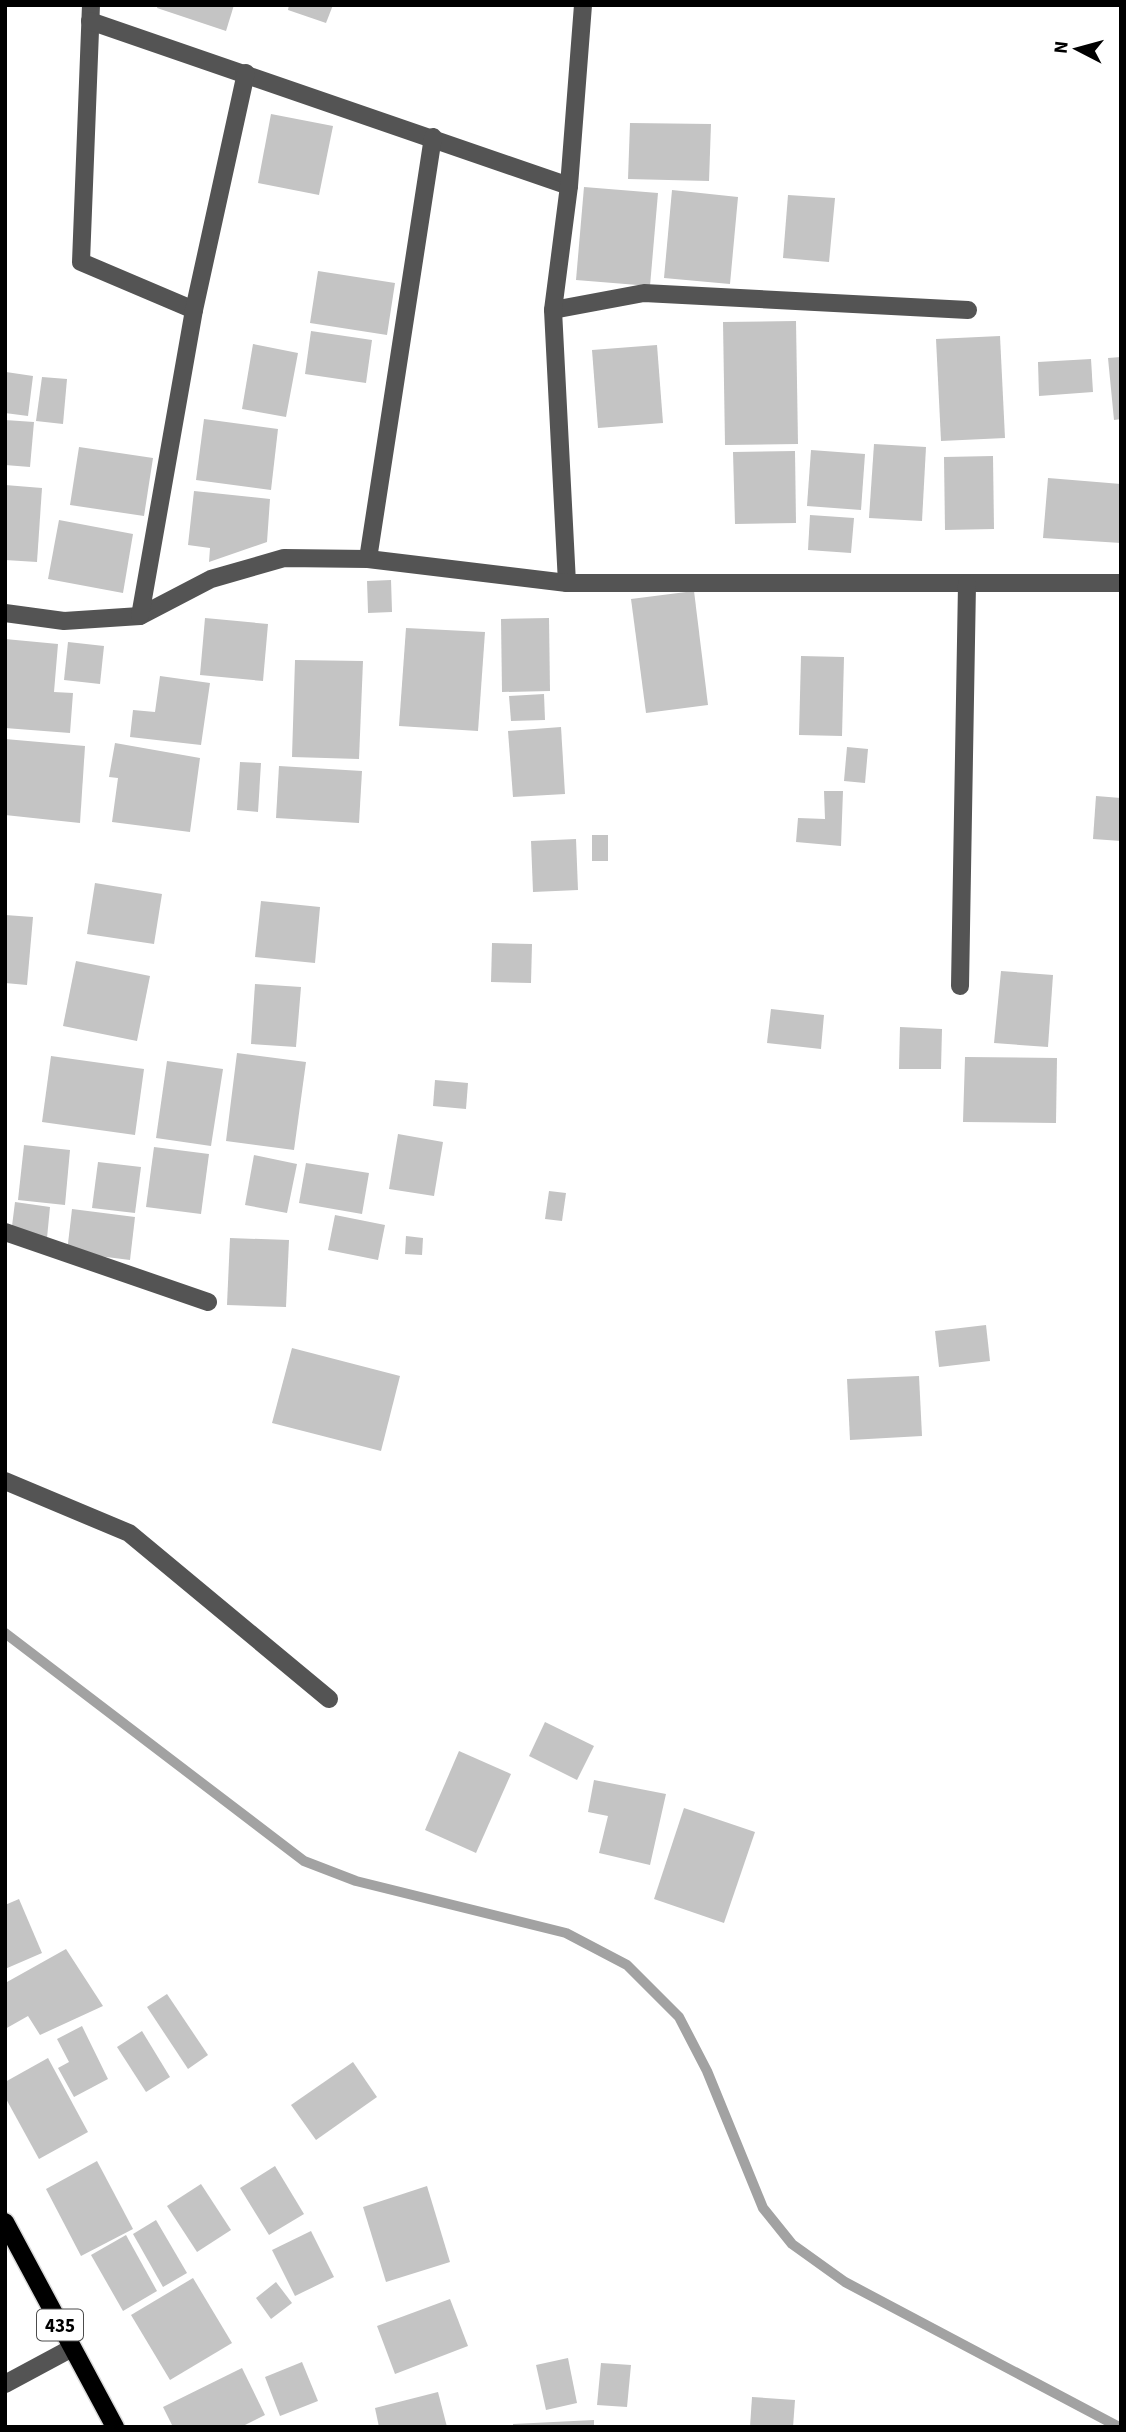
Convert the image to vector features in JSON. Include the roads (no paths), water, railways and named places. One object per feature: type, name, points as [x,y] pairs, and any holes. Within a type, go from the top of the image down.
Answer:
[{"type":"main road","name":"435","points":[[5,2222],[115,2427]]},
{"type":"street","points":[[567,583],[552,310],[569,186],[583,5]]},
{"type":"street","points":[[194,310],[81,262],[91,13],[246,73],[569,186]]},
{"type":"street","points":[[140,616],[194,310],[246,73]]},
{"type":"street","points":[[368,559],[433,137]]},
{"type":"street","points":[[552,310],[644,293],[968,310]]},
{"type":"street","points":[[5,613],[64,621],[140,616],[211,579],[284,558],[368,559],[567,583],[1121,583]]},
{"type":"street","points":[[960,986],[967,584]]},
{"type":"street","points":[[5,1232],[208,1302]]},
{"type":"street","points":[[5,1481],[129,1534],[329,1699]]},
{"type":"street","points":[[5,2384],[72,2348]]},
{"type":"waterway","points":[[5,1633],[304,1861],[356,1881],[566,1933],[627,1965],[679,2017],[707,2071],[763,2208],[792,2244],[845,2282],[1119,2427]]}]
